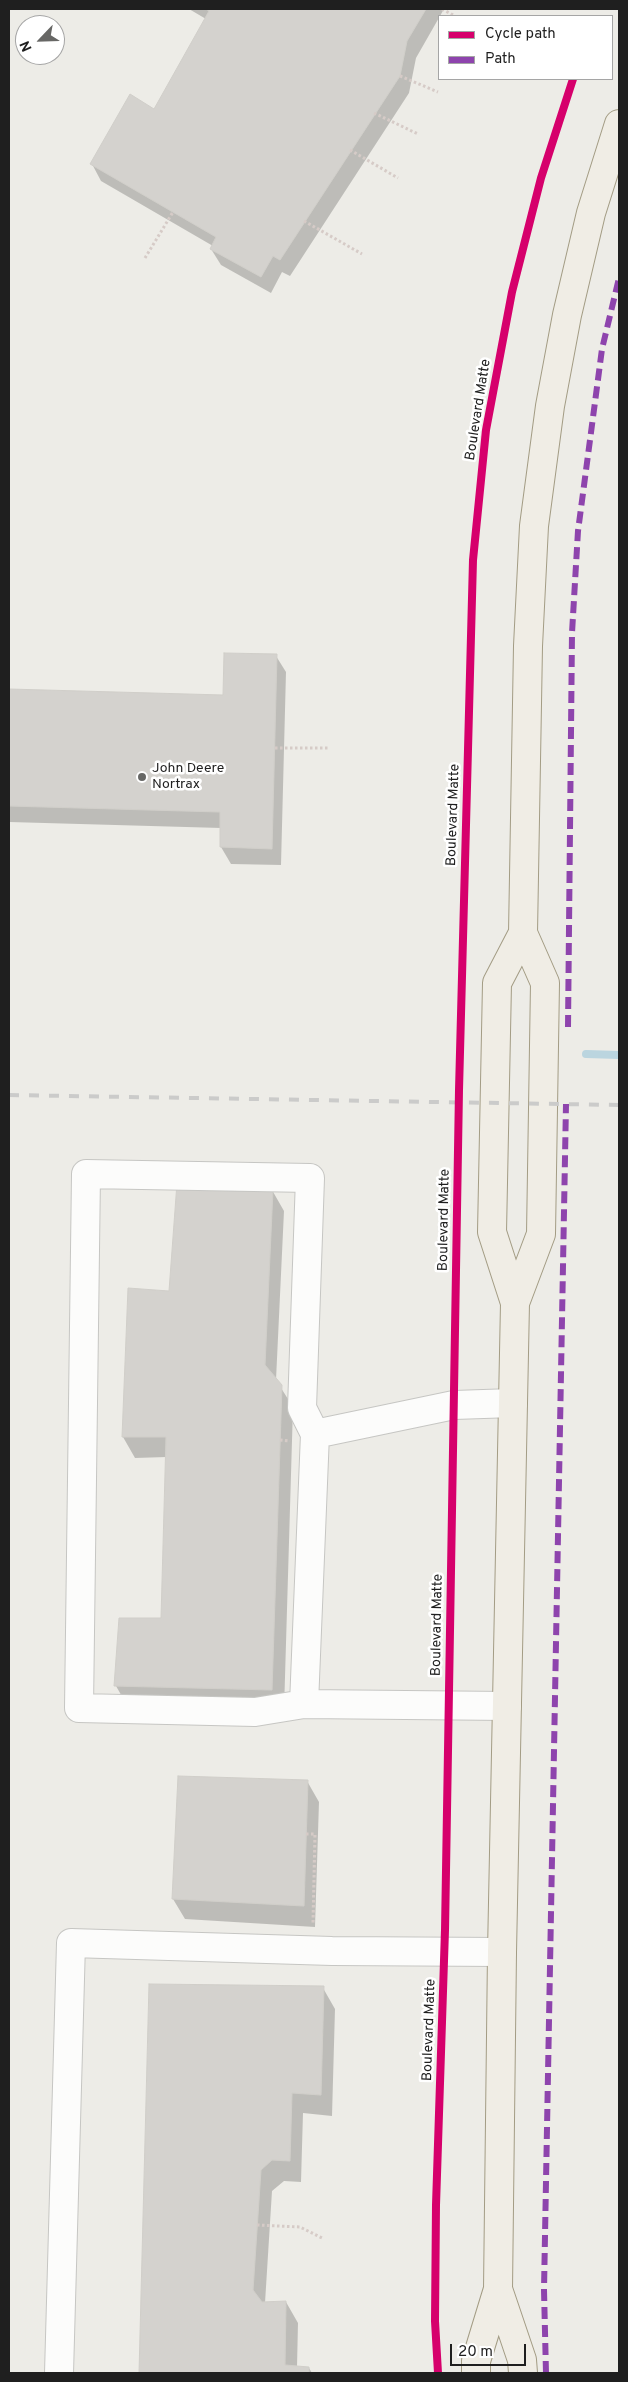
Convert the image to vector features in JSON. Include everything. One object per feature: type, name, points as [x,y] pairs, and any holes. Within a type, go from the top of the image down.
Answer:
[{"type":"main road","points":[[515,1303],[541,1234],[545,983],[523,933],[528,646],[538,487],[555,375],[575,276],[591,213],[619,124]]},
{"type":"main road","points":[[476,2373],[476,2362],[498,2289],[502,1952],[515,1303],[492,1232],[497,983],[523,933]]},
{"type":"main road","points":[[498,2289],[522,2360],[523,2373]]},
{"type":"lane","points":[[304,1704],[315,1434],[302,1408],[310,1178],[86,1174],[79,1708],[255,1712],[304,1704],[507,1706]]},
{"type":"lane","points":[[315,1434],[454,1405],[513,1403]]},
{"type":"lane","points":[[59,2373],[71,1942],[332,1951],[502,1952]]},
{"type":"path","points":[[400,76],[438,92]]},
{"type":"path","points":[[374,113],[418,134]]},
{"type":"path","points":[[350,150],[398,178]]},
{"type":"path","points":[[145,258],[173,212]]},
{"type":"path","points":[[304,221],[362,254]]},
{"type":"path","points":[[275,748],[329,748]]},
{"type":"path","points":[[306,1834],[315,1834],[313,1907]]},
{"type":"path","points":[[257,2226],[300,2227],[322,2238]]},
{"type":"building","points":[[206,9],[426,9],[407,41],[400,76],[280,260],[273,256],[261,277],[210,249],[216,237],[90,164],[130,94],[154,109],[209,11]]},
{"type":"building","name":"John Deere Nortrax","points":[[224,653],[277,654],[272,849],[220,847],[220,812],[9,806],[9,689],[223,695]]},
{"type":"building","points":[[177,1183],[273,1189],[265,1365],[282,1385],[272,1690],[114,1686],[119,1618],[161,1618],[166,1437],[122,1437],[128,1288],[169,1291]]},
{"type":"building","points":[[178,1776],[308,1780],[304,1906],[172,1899]]},
{"type":"building","points":[[149,1984],[324,1986],[321,2095],[292,2093],[290,2161],[272,2160],[261,2170],[253,2290],[262,2302],[286,2301],[285,2365],[309,2367],[309,2373],[139,2373]]},
{"type":"waterway","points":[[586,1054],[619,1055]]},
{"type":"railway","points":[[9,1095],[619,1105]]},
{"type":"marked path","points":[[568,1027],[572,633],[578,531],[602,349],[619,278]]},
{"type":"marked path","points":[[546,2373],[544,2290],[566,1104]]},
{"type":"cycle path","name":"Boulevard Matte","points":[[438,2373],[435,2321],[436,2205],[445,1930],[459,1090],[473,560],[486,430],[512,292],[541,178],[573,80]]},
{"type":"place","name":"John Deere Nortrax","points":[[142,777]]}]
